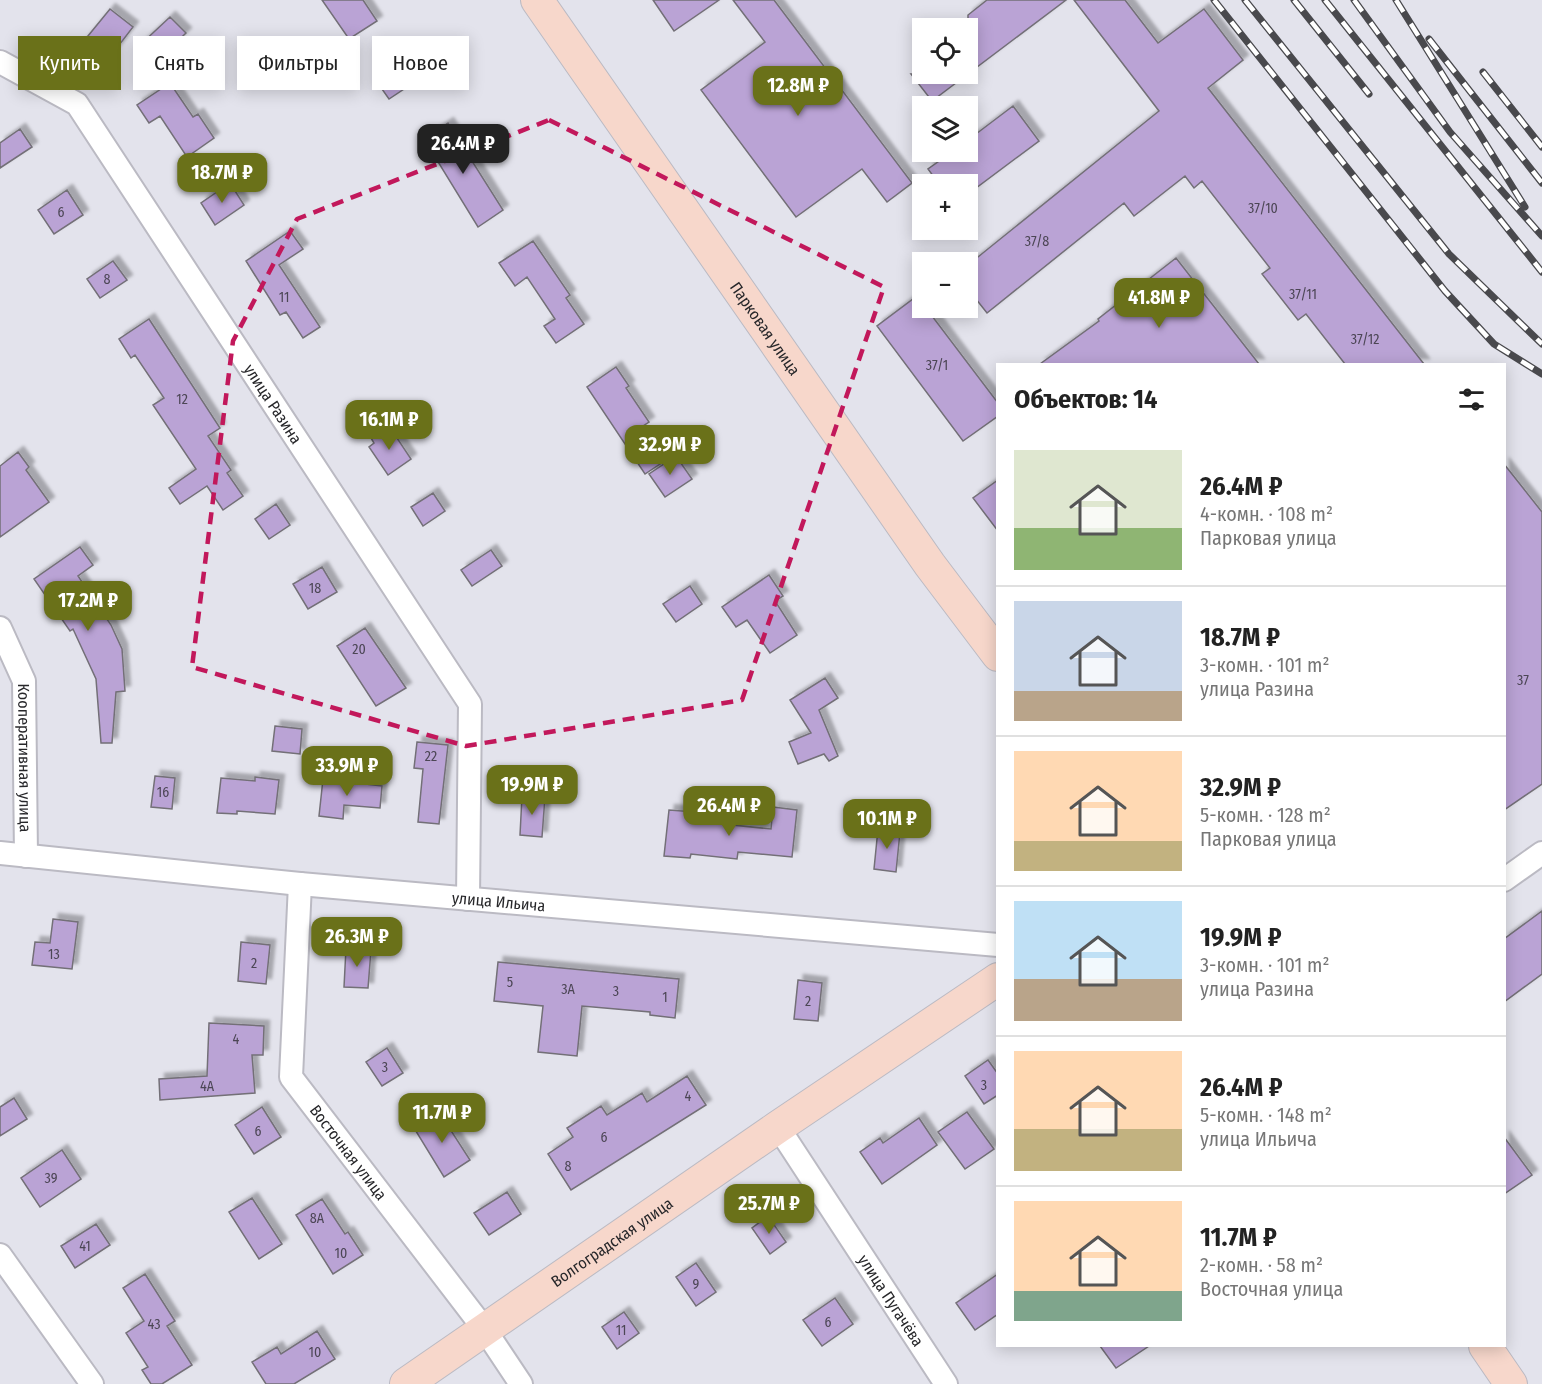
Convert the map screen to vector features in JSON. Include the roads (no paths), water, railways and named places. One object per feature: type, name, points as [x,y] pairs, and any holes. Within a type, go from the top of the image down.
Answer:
[{"type":"main road","name":"Парковая улица","points":[[537,0],[930,565],[996,653]]},
{"type":"main road","name":"Волгоградская улица","points":[[406,1384],[778,1127],[996,980]]},
{"type":"main road","points":[[1486,1347],[1511,1384]]},
{"type":"street","name":"улица Разина","points":[[0,62],[77,104],[470,704],[468,899]]},
{"type":"street","name":"Кооперативная улица","points":[[0,628],[24,681],[26,856]]},
{"type":"street","name":"улица Ильича","points":[[0,853],[300,884],[996,945]]},
{"type":"street","points":[[1506,879],[1542,853]]},
{"type":"street","name":"Восточная улица","points":[[300,884],[291,1077],[485,1330],[521,1384]]},
{"type":"street","name":"улица Пугачёва","points":[[778,1127],[946,1384]]},
{"type":"street","points":[[0,1255],[92,1384]]},
{"type":"railway","points":[[1214,0],[1445,291],[1494,344],[1542,374]]},
{"type":"railway","points":[[1245,0],[1449,254],[1542,344]]},
{"type":"railway","points":[[1294,0],[1369,94]]},
{"type":"railway","points":[[1325,0],[1542,272]]},
{"type":"railway","points":[[1354,0],[1450,132],[1542,236]]},
{"type":"railway","points":[[1396,0],[1525,207]]},
{"type":"railway","points":[[1429,39],[1542,183]]},
{"type":"railway","points":[[1483,72],[1542,147]]}]
